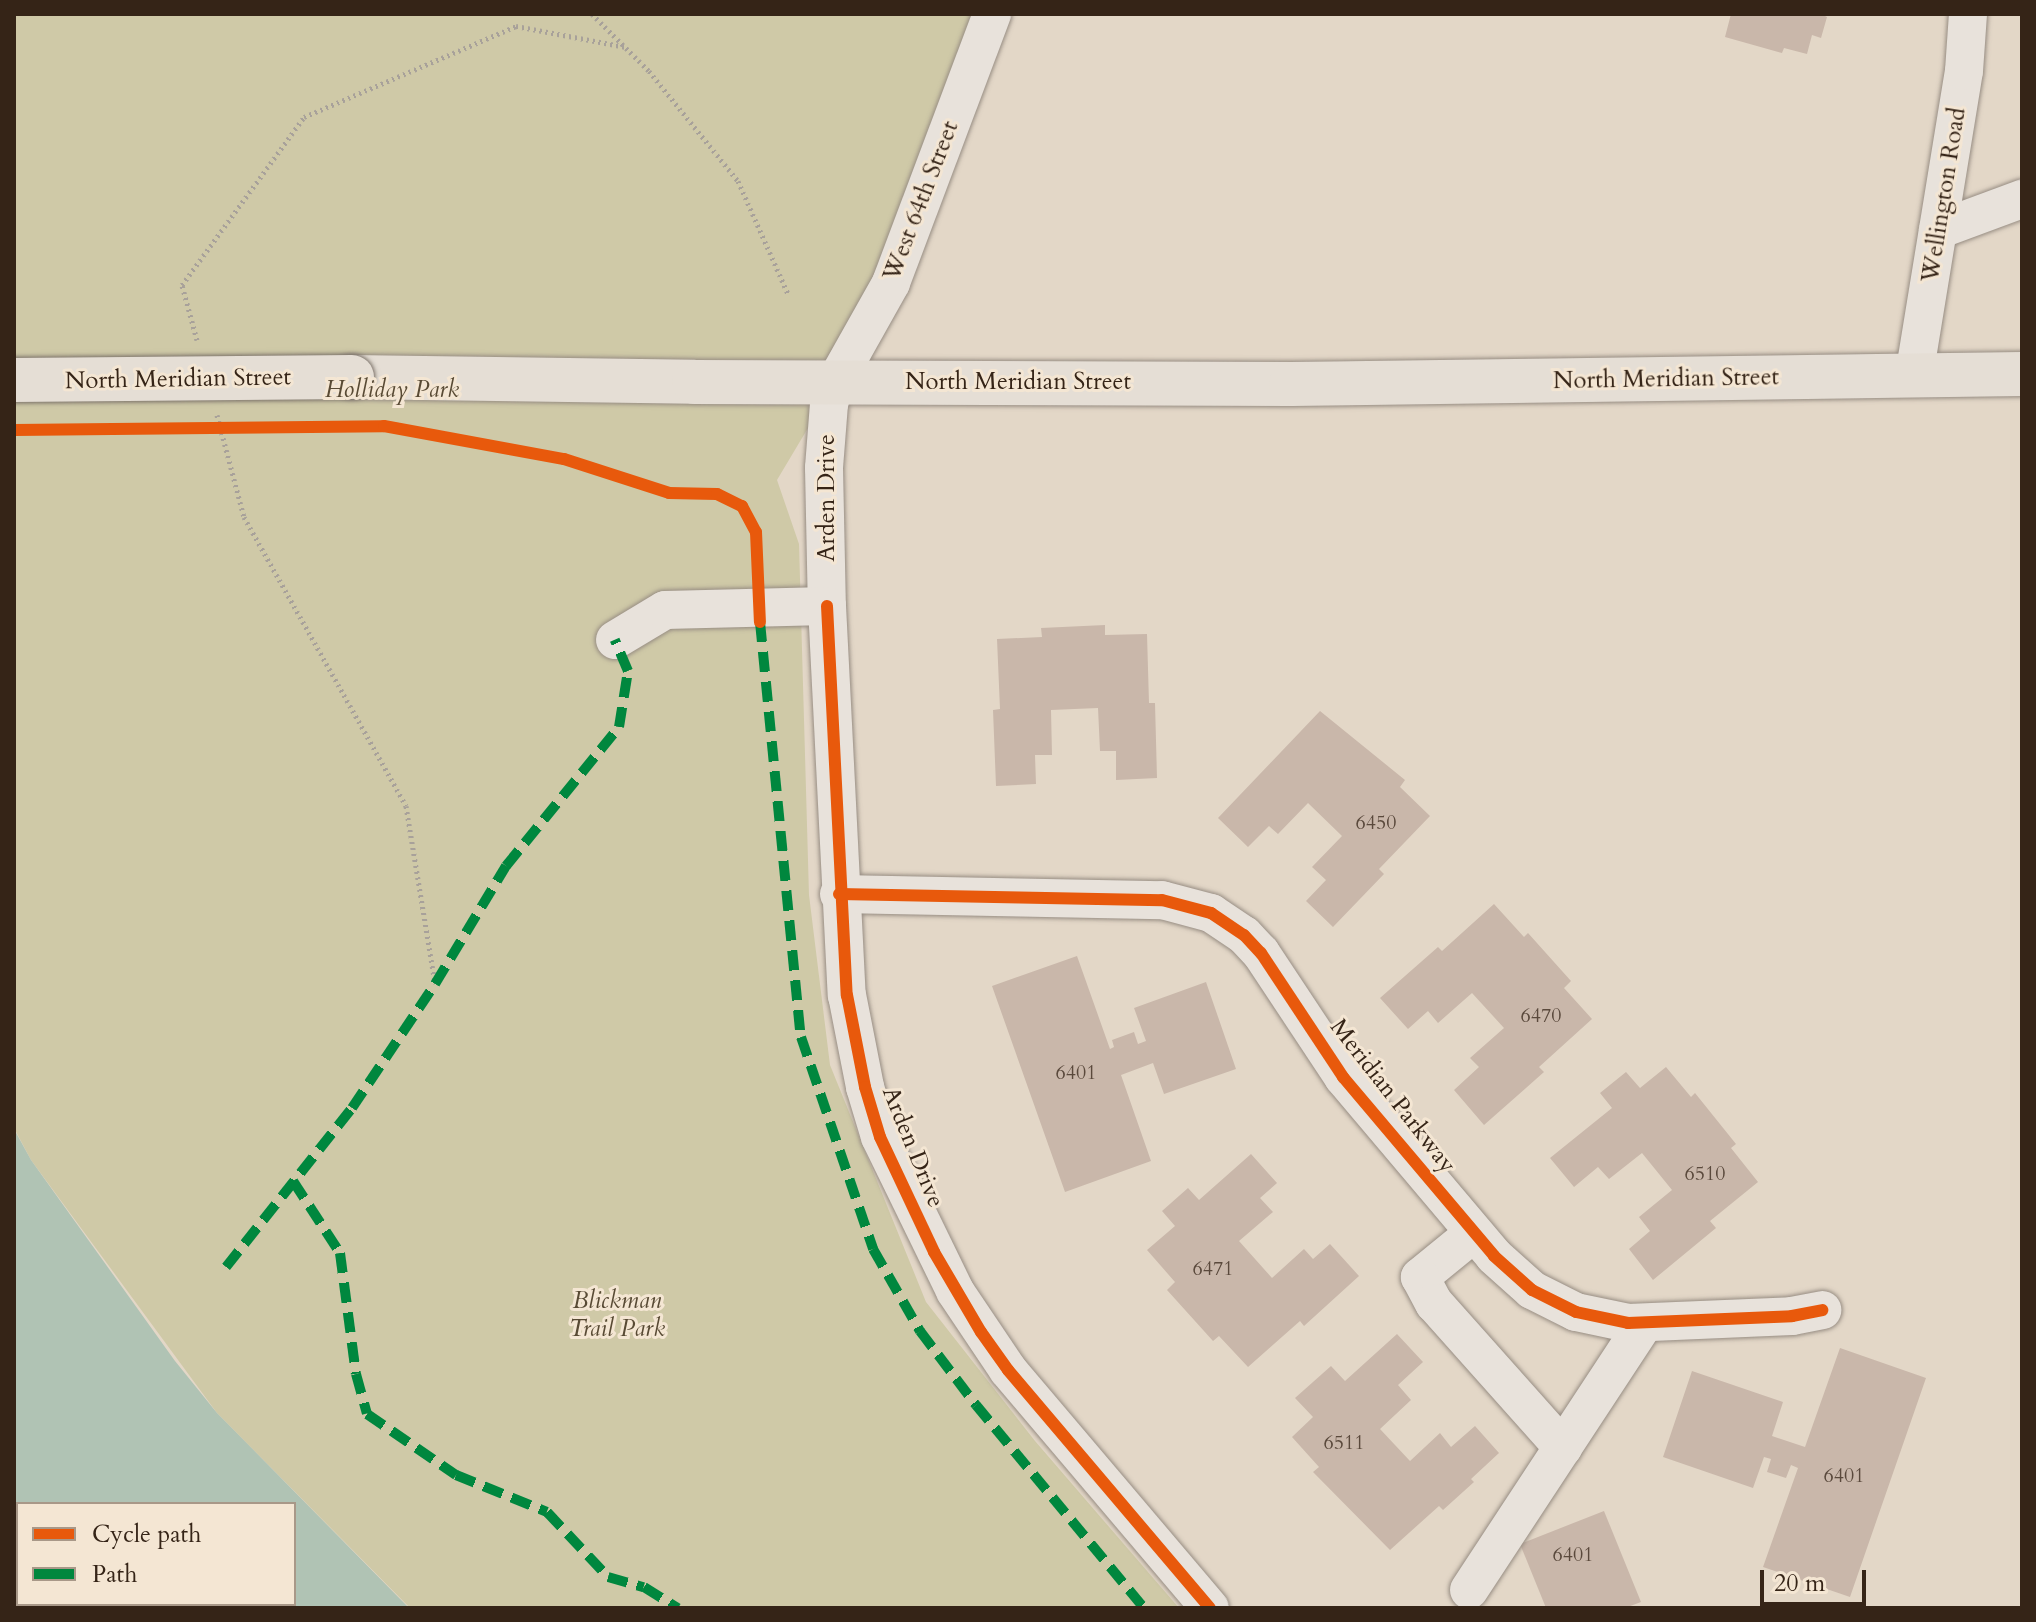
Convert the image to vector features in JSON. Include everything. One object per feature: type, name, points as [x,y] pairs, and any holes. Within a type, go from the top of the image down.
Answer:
[{"type":"main road","name":"North Meridian Street","points":[[14,380],[352,377],[1291,384],[2022,374]]},
{"type":"street","name":"West 64th Street","points":[[836,381],[891,283],[992,14]]},
{"type":"street","name":"Wellington Road","points":[[1914,376],[1964,71],[1968,14]]},
{"type":"street","points":[[1938,230],[2022,199]]},
{"type":"street","name":"Arden Drive","points":[[836,381],[829,404],[824,468],[839,894],[847,995],[865,1087],[880,1137],[934,1252],[1008,1370],[1210,1608]]},
{"type":"street","points":[[615,640],[665,610],[827,606]]},
{"type":"street","name":"Meridian Parkway","points":[[839,894],[1162,900],[1186,904],[1223,919],[1261,953],[1343,1077],[1504,1268],[1554,1302],[1595,1317],[1644,1324],[1792,1316],[1822,1310]]},
{"type":"street","points":[[1474,1233],[1420,1277],[1434,1303],[1563,1448]]},
{"type":"street","points":[[1469,1590],[1644,1324]]},
{"type":"path","points":[[592,14],[649,71],[738,181],[788,294]]},
{"type":"path","points":[[213,428],[228,428]]},
{"type":"green space","name":"Holliday Park","points":[[14,14],[991,14],[836,381],[777,480],[799,544],[809,895],[830,1065],[926,1302],[1035,1441],[1179,1608],[410,1608],[217,1413],[31,1160],[14,1128]]},
{"type":"shaded area","points":[[14,1129],[31,1160],[175,1361],[217,1413],[409,1608],[59,1606],[296,1606],[296,1502],[16,1502],[16,1547]]},
{"type":"building","points":[[1731,14],[1821,14],[1827,17],[1821,38],[1812,35],[1807,54],[1784,48],[1782,53],[1725,37]]},
{"type":"building","points":[[1105,625],[1105,635],[1147,634],[1149,703],[1155,703],[1157,778],[1116,780],[1116,751],[1100,751],[1098,708],[1051,710],[1052,755],[1035,755],[1036,784],[996,786],[993,710],[1000,709],[997,639],[1042,637],[1041,628]]},
{"type":"building","points":[[1320,711],[1405,780],[1400,787],[1430,816],[1379,869],[1384,874],[1333,927],[1306,901],[1326,880],[1312,867],[1342,836],[1308,803],[1278,834],[1269,826],[1248,847],[1218,818]]},
{"type":"building","points":[[1494,904],[1524,937],[1528,933],[1571,981],[1564,988],[1592,1019],[1539,1067],[1544,1072],[1484,1125],[1454,1090],[1479,1067],[1470,1058],[1504,1028],[1472,993],[1438,1023],[1428,1011],[1408,1029],[1380,998],[1438,947],[1442,951]]},
{"type":"building","points":[[1077,956],[1110,1049],[1114,1047],[1112,1040],[1134,1032],[1138,1044],[1146,1041],[1134,1008],[1206,982],[1236,1069],[1164,1094],[1153,1063],[1121,1075],[1151,1161],[1065,1192],[992,986]]},
{"type":"building","points":[[1666,1067],[1691,1097],[1695,1093],[1736,1144],[1731,1148],[1758,1182],[1710,1221],[1716,1228],[1653,1280],[1629,1249],[1650,1231],[1639,1217],[1672,1190],[1642,1153],[1609,1179],[1598,1167],[1574,1187],[1550,1158],[1612,1108],[1600,1093],[1626,1072],[1640,1088]]},
{"type":"building","points":[[1251,1154],[1277,1183],[1260,1198],[1273,1212],[1239,1241],[1272,1278],[1304,1249],[1313,1259],[1330,1244],[1359,1276],[1304,1326],[1300,1321],[1248,1367],[1219,1336],[1213,1341],[1167,1290],[1175,1282],[1147,1250],[1175,1226],[1162,1211],[1188,1188],[1199,1200]]},
{"type":"building","points":[[1397,1334],[1423,1362],[1398,1385],[1411,1400],[1380,1429],[1410,1461],[1440,1433],[1451,1447],[1475,1426],[1499,1453],[1471,1479],[1474,1482],[1443,1510],[1439,1506],[1390,1550],[1313,1472],[1319,1467],[1292,1437],[1313,1417],[1295,1398],[1331,1366],[1345,1381]]},
{"type":"building","points":[[1840,1348],[1926,1378],[1850,1597],[1763,1567],[1798,1468],[1791,1465],[1786,1478],[1767,1472],[1771,1459],[1764,1457],[1753,1488],[1663,1457],[1692,1371],[1783,1402],[1772,1436],[1805,1447]]},
{"type":"building","points":[[1604,1511],[1641,1602],[1625,1608],[1546,1608],[1520,1544]]},
{"type":"marked path","points":[[760,622],[801,1037],[873,1249],[920,1331],[976,1405],[1144,1608]]},
{"type":"marked path","points":[[226,1267],[352,1108],[435,984],[506,866],[619,727],[628,671],[615,640]]},
{"type":"marked path","points":[[293,1181],[340,1253],[356,1374],[367,1414],[456,1475],[547,1512],[608,1577],[644,1587],[678,1608]]},
{"type":"cycle path","points":[[14,430],[384,426],[564,459],[669,493],[717,494],[742,506],[756,532],[760,622]]},
{"type":"cycle path","points":[[827,606],[847,995],[865,1087],[880,1137],[934,1252],[981,1332],[1008,1370],[1210,1608]]},
{"type":"cycle path","points":[[839,894],[1162,900],[1211,913],[1244,935],[1261,953],[1343,1077],[1494,1256],[1532,1290],[1576,1312],[1628,1323],[1792,1316],[1822,1310]]},
{"type":"park label","name":"Blickman Trail Park","points":[[617,1315]]}]
